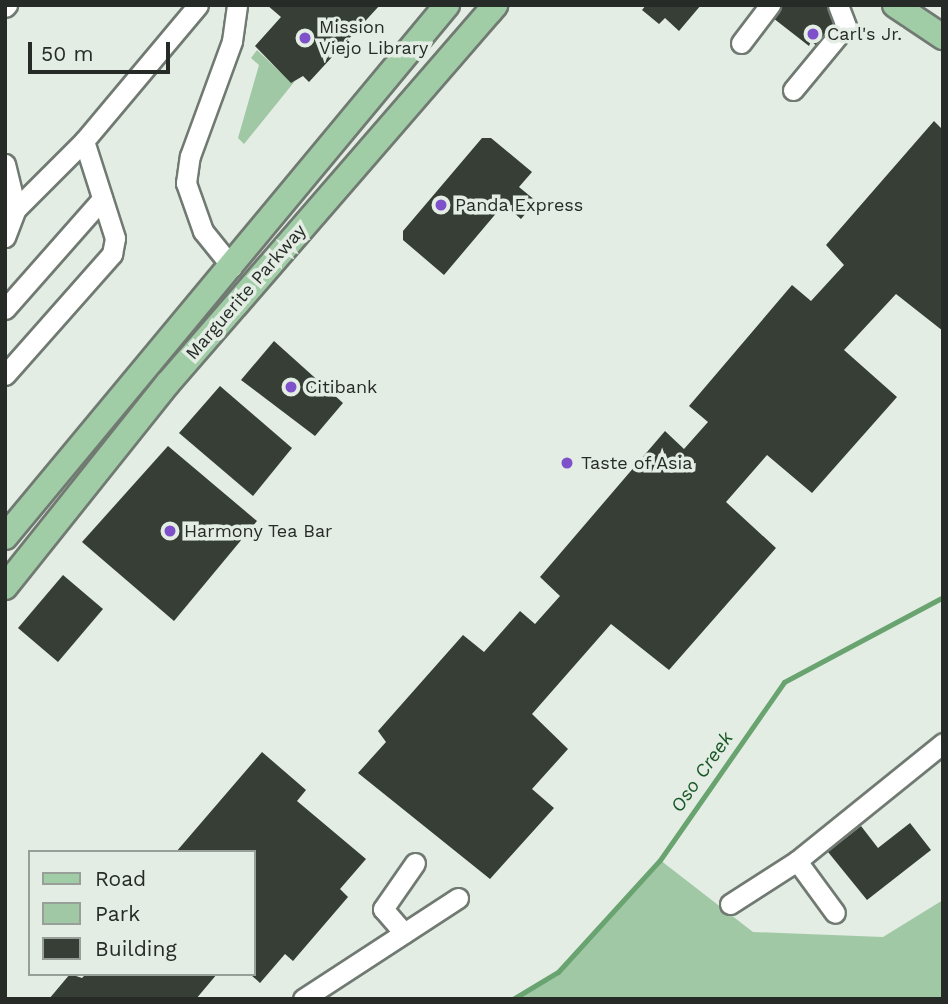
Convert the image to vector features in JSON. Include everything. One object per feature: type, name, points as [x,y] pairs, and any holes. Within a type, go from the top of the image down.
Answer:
[{"type":"main road","name":"Marguerite Parkway","points":[[5,537],[447,5]]},
{"type":"main road","name":"Marguerite Parkway","points":[[5,587],[168,383],[495,5]]},
{"type":"main road","points":[[895,5],[943,37]]},
{"type":"lane","points":[[5,237],[16,209],[84,141],[198,5]]},
{"type":"lane","points":[[232,267],[203,231],[186,183],[190,156],[232,41],[237,5]]},
{"type":"lane","points":[[741,43],[770,5]]},
{"type":"lane","points":[[793,90],[846,26],[838,5]]},
{"type":"lane","points":[[5,375],[112,254],[115,239],[84,141]]},
{"type":"lane","points":[[5,164],[16,209]]},
{"type":"lane","points":[[5,309],[102,199]]},
{"type":"lane","points":[[730,904],[797,861],[943,743]]},
{"type":"lane","points":[[797,861],[835,913]]},
{"type":"lane","points":[[404,933],[383,909],[415,863]]},
{"type":"lane","points":[[303,999],[458,898]]},
{"type":"green space","points":[[257,50],[291,82],[295,81],[244,144],[238,138],[259,65],[251,58]]},
{"type":"green space","points":[[660,860],[753,932],[883,937],[943,900],[943,999],[513,999],[558,972]]},
{"type":"building","name":"Mission Viejo Library","points":[[267,5],[380,5],[309,82],[303,76],[291,83],[255,46],[281,17]]},
{"type":"building","points":[[646,5],[701,5],[679,31],[665,18],[659,24],[642,10]]},
{"type":"building","name":"Carl's Jr.","points":[[784,5],[828,5],[838,15],[834,21],[839,26],[820,49],[811,41],[809,46],[773,18]]},
{"type":"building","points":[[934,121],[943,130],[943,331],[896,294],[844,350],[897,397],[812,493],[767,455],[726,502],[776,548],[669,670],[611,624],[532,714],[568,749],[532,789],[554,808],[490,879],[358,773],[386,742],[378,731],[463,635],[484,652],[520,611],[535,624],[560,596],[540,577],[665,431],[684,449],[708,422],[689,406],[792,285],[811,301],[844,265],[826,245]]},
{"type":"building","points":[[482,138],[491,138],[532,172],[519,187],[536,201],[521,219],[504,204],[444,275],[403,240],[403,231]]},
{"type":"building","points":[[274,341],[343,403],[315,436],[241,380]]},
{"type":"building","points":[[220,386],[292,448],[253,496],[179,433]]},
{"type":"building","name":"Harmony Tea Bar","points":[[168,446],[257,521],[174,621],[82,542]]},
{"type":"building","points":[[63,575],[103,609],[58,662],[18,628]]},
{"type":"building","points":[[262,752],[306,790],[297,801],[366,859],[340,889],[348,897],[293,961],[285,954],[260,983],[252,976],[256,976],[256,850],[178,850]]},
{"type":"building","points":[[910,823],[931,850],[867,900],[828,852],[861,826],[878,848]]},
{"type":"building","points":[[68,976],[215,976],[196,999],[49,999]]},
{"type":"waterway","name":"Oso Creek","points":[[513,999],[558,972],[660,860],[784,682],[943,597]]},
{"type":"place","name":"Carl's Jr.","points":[[813,34]]},
{"type":"place","name":"Mission Viejo Library","points":[[305,38]]},
{"type":"place","name":"Panda Express","points":[[441,205]]},
{"type":"place","name":"Citibank","points":[[291,387]]},
{"type":"place","name":"Taste of Asia","points":[[567,463]]},
{"type":"place","name":"Harmony Tea Bar","points":[[170,531]]}]
